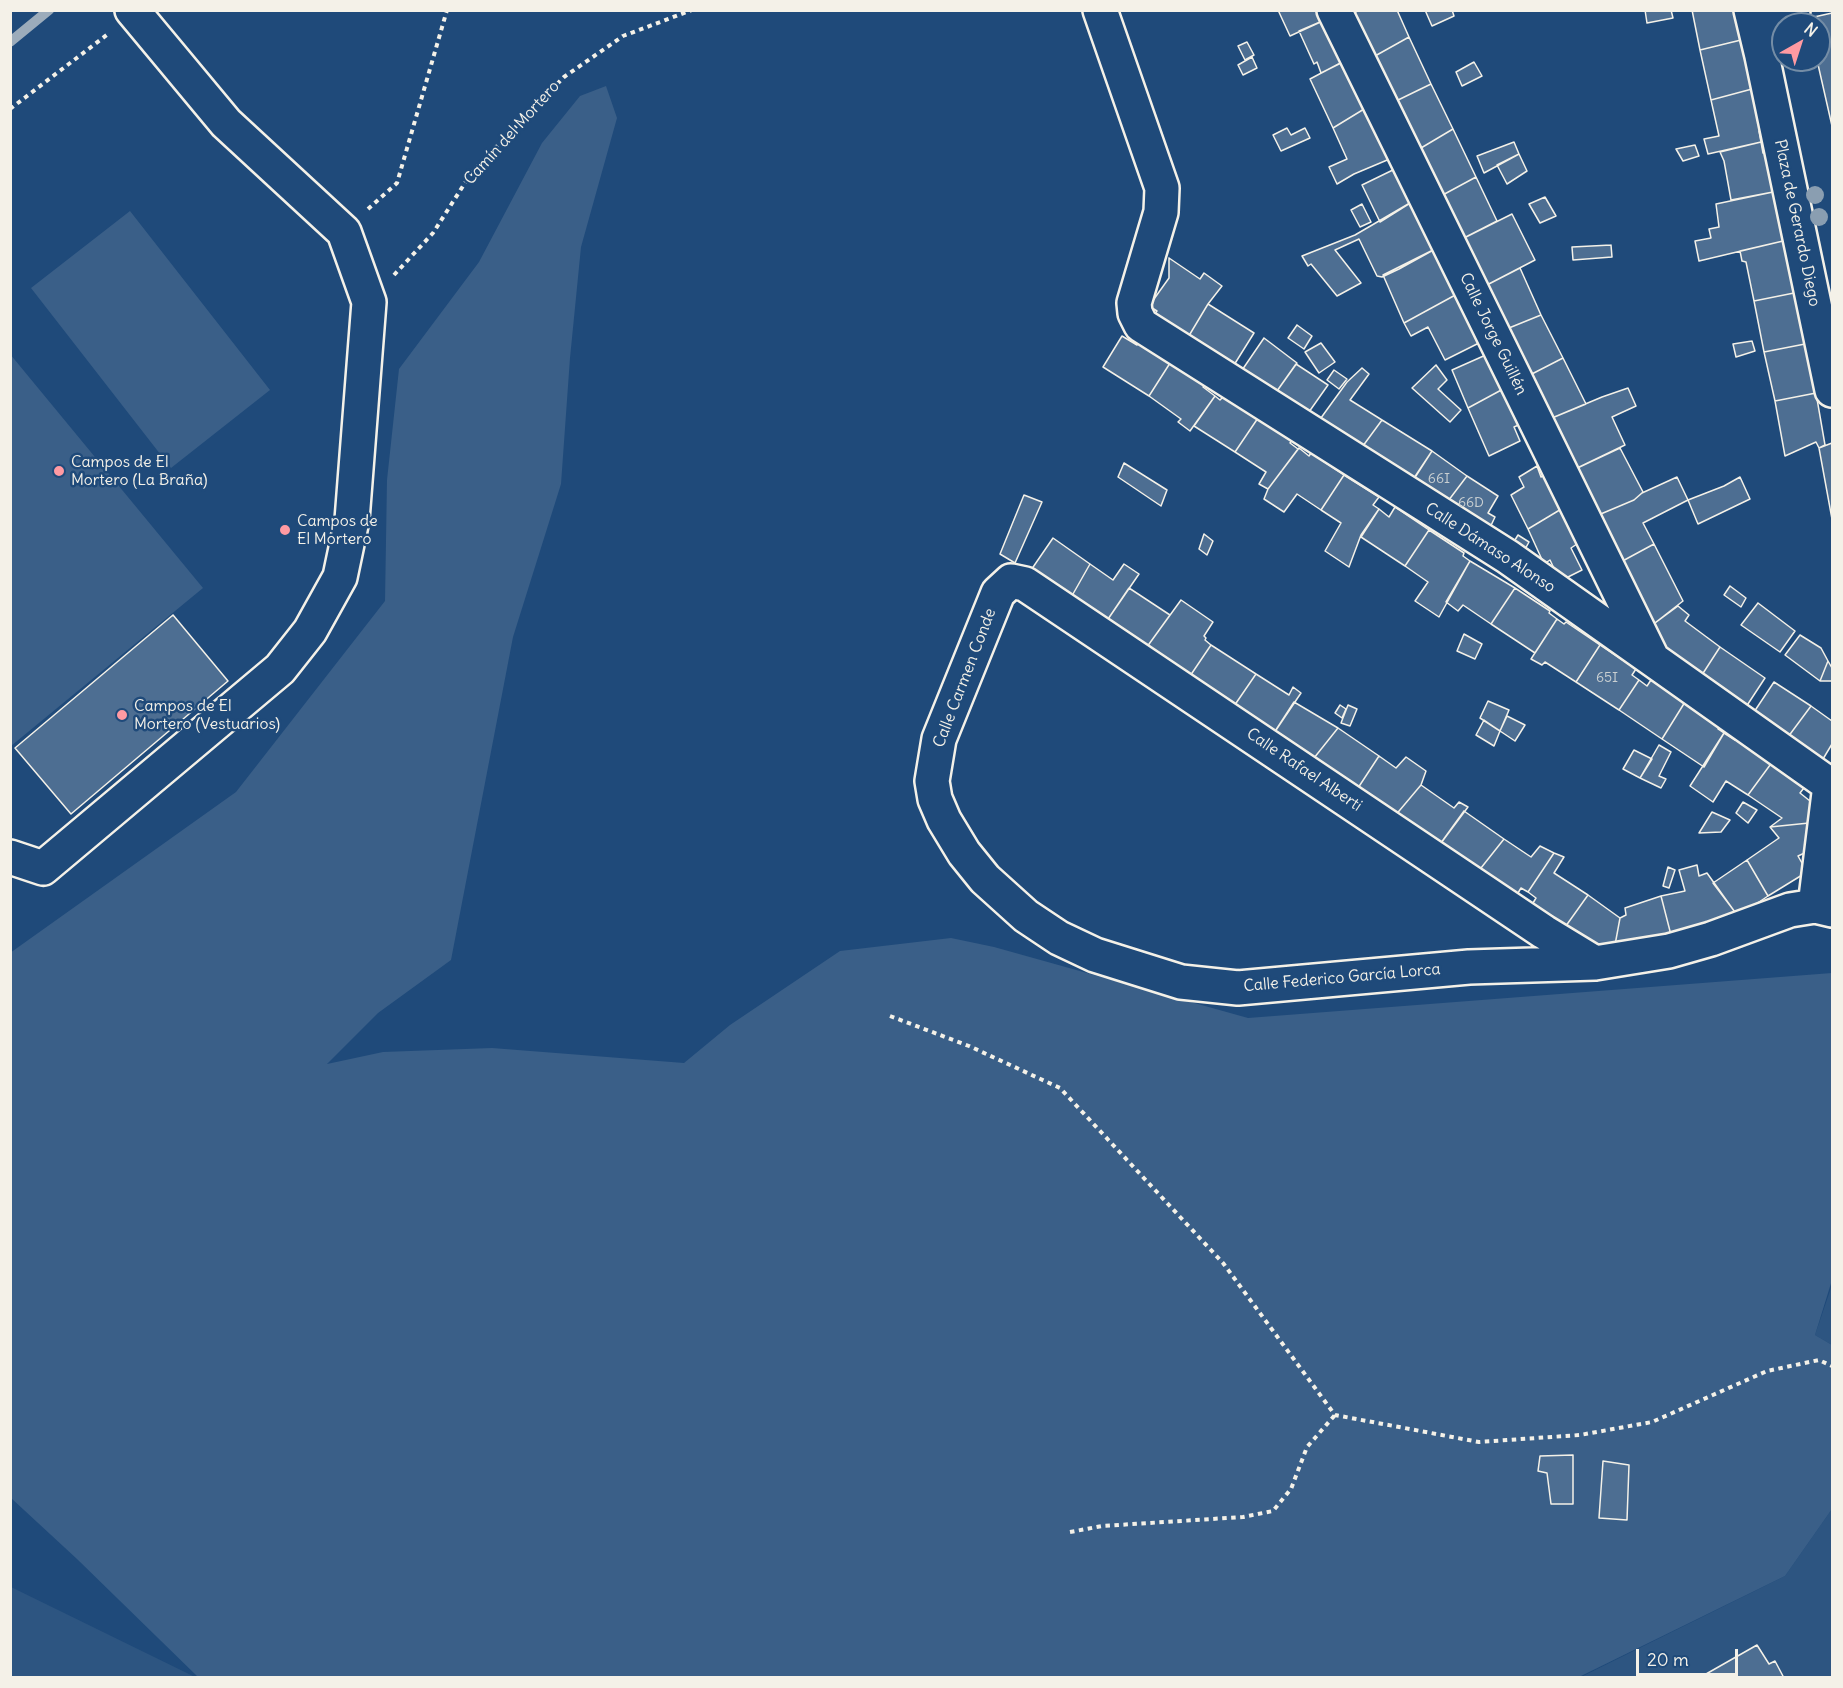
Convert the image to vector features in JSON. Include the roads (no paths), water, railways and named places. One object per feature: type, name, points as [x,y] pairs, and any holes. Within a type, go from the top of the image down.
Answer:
[{"type":"street","name":"Calle Dámaso Alonso","points":[[1100,10],[1162,188],[1161,212],[1134,303],[1135,313],[1141,325],[1508,557],[1831,784]]},
{"type":"street","name":"Calle Jorge Guillén","points":[[1334,10],[1652,658]]},
{"type":"street","name":"Plaza de Gerardo Diego","points":[[1751,10],[1833,390]]},
{"type":"street","points":[[1762,56],[1775,22],[1793,10]]},
{"type":"street","points":[[10,856],[43,868],[280,669],[310,631],[340,577],[352,520],[369,302],[344,232],[226,123],[133,12]]},
{"type":"street","name":"Calle Carmen Conde","points":[[932,781],[939,739],[998,593],[1011,581]]},
{"type":"street","name":"Calle Rafael Alberti","points":[[1011,581],[1025,584],[1544,932],[1595,963]]},
{"type":"street","name":"Calle Federico García Lorca","points":[[932,781],[935,799],[944,820],[964,853],[985,879],[1026,916],[1059,938],[1095,955],[1181,982],[1238,988],[1469,967],[1595,963],[1669,951],[1731,933],[1775,915],[1824,908]]},
{"type":"street","points":[[1824,908],[1831,784]]},
{"type":"waterway","points":[[10,42],[49,10]]},
{"type":"place","name":"Campos de El Mortero (La Braña)","points":[[59,471]]},
{"type":"place","name":"Campos de El Mortero","points":[[285,530]]},
{"type":"place","name":"Campos de El Mortero (Vestuarios)","points":[[122,715]]}]
